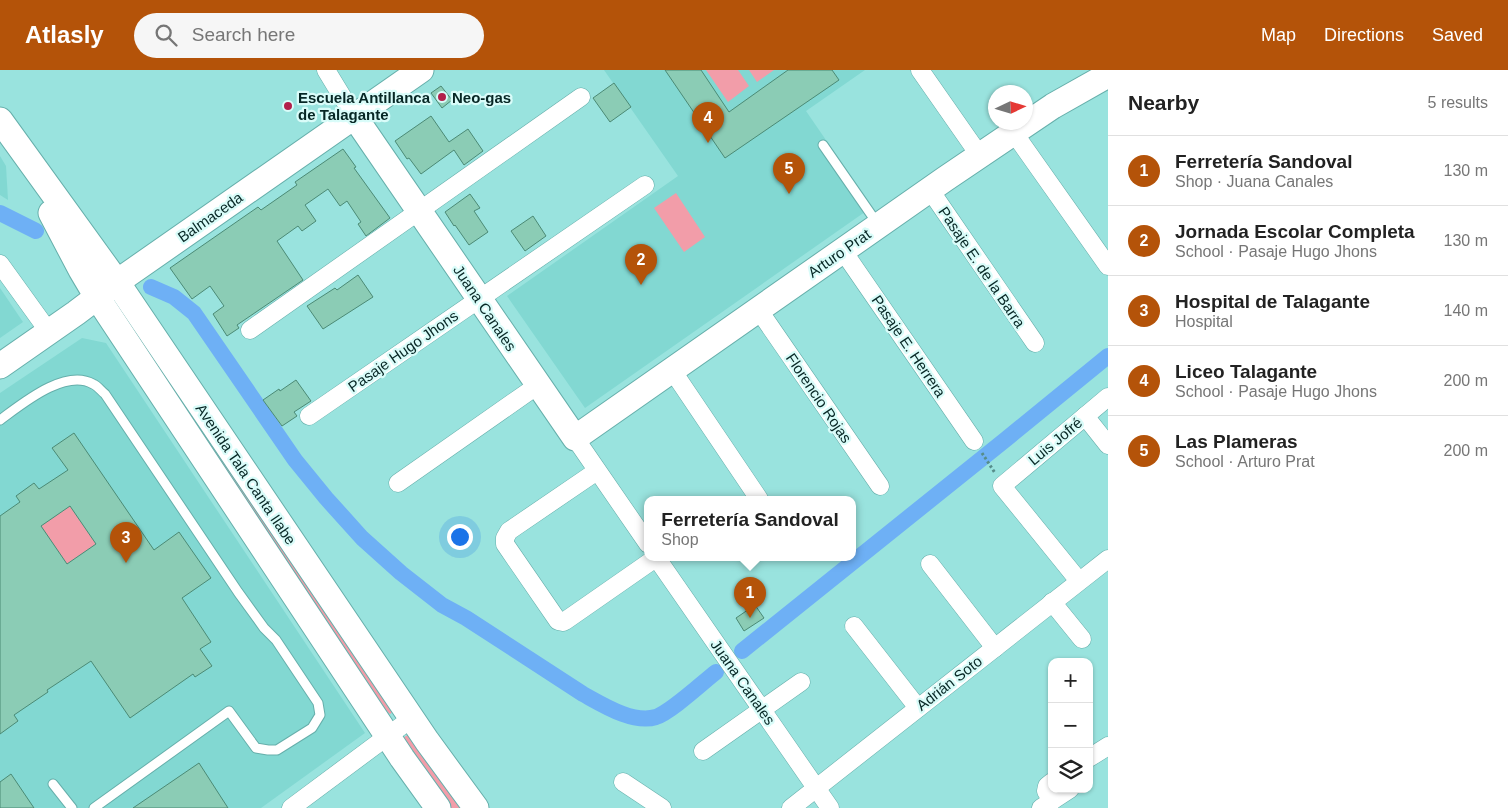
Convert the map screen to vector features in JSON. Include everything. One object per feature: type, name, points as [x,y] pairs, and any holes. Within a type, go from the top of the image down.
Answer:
[{"type":"street","name":"Juana Canales","points":[[326,70],[354,116],[644,539]]},
{"type":"street","name":"Balmaceda","points":[[0,366],[421,70]]},
{"type":"street","points":[[920,70],[980,156]]},
{"type":"street","name":"Arturo Prat","points":[[574,438],[1014,133],[1065,99],[1107,78]]},
{"type":"street","points":[[250,330],[581,97]]},
{"type":"street","name":"Avenida Tala Canta Ilabe","points":[[0,120],[117,282],[431,747],[476,808]]},
{"type":"street","points":[[1014,133],[1108,266]]},
{"type":"street","name":"Avenida Tala Canta Ilabe","points":[[15,142],[81,270],[97,297],[418,783],[438,808]]},
{"type":"street","name":"Pasaje Hugo Jhons","points":[[309,416],[645,185]]},
{"type":"street","name":"Pasaje E. de la Barra","points":[[930,190],[1034,343]]},
{"type":"street","name":"Pasaje E. Herrera","points":[[843,250],[977,446]]},
{"type":"street","points":[[0,264],[49,332]]},
{"type":"street","name":"Florencio Rojas","points":[[758,309],[880,486]]},
{"type":"street","points":[[672,370],[757,496]]},
{"type":"street","points":[[398,483],[538,385]]},
{"type":"street","name":"Luis Jofré","points":[[1080,581],[1002,486],[1108,396]]},
{"type":"street","points":[[1085,416],[1108,445]]},
{"type":"street","points":[[597,471],[509,531],[505,538],[506,544],[558,621],[563,622],[644,561]]},
{"type":"street","name":"Adrián Soto","points":[[791,808],[1108,559]]},
{"type":"street","name":"Juana Canales","points":[[660,561],[830,808]]},
{"type":"street","points":[[930,564],[995,648]]},
{"type":"street","points":[[1052,602],[1082,639]]},
{"type":"street","points":[[854,626],[918,708]]},
{"type":"street","points":[[703,752],[802,682]]},
{"type":"street","points":[[300,805],[412,718]]},
{"type":"street","points":[[1093,755],[1108,746]]},
{"type":"street","points":[[623,782],[654,806]]},
{"type":"street","points":[[1046,804],[1048,786]]},
{"type":"street","points":[[1046,804],[1064,793]]},
{"type":"lane","points":[[823,145],[879,226]]},
{"type":"lane","points":[[0,420],[27,401],[62,382],[79,380],[93,384],[105,394],[238,592],[264,628],[276,640],[318,703],[320,714],[312,728],[277,750],[256,748],[229,711],[94,808]]},
{"type":"lane","points":[[54,784],[72,808]]},
{"type":"path","points":[[977,446],[990,465]]},
{"type":"shaded area","points":[[604,70],[865,70],[806,111],[872,207],[585,408],[507,296],[678,176]]},
{"type":"shaded area","points":[[706,70],[738,70],[749,86],[728,102]]},
{"type":"shaded area","points":[[749,70],[774,70],[757,82]]},
{"type":"shaded area","points":[[0,156],[6,166],[8,200],[0,195]]},
{"type":"shaded area","points":[[676,193],[705,237],[684,252],[654,208]]},
{"type":"shaded area","points":[[0,288],[23,322],[0,338]]},
{"type":"shaded area","points":[[130,312],[397,709],[390,714],[380,705],[120,319]]},
{"type":"shaded area","points":[[82,338],[106,343],[365,733],[261,808],[0,808],[0,393]]},
{"type":"shaded area","points":[[70,506],[96,544],[67,564],[41,526]]},
{"type":"shaded area","points":[[409,734],[465,808],[451,808],[404,745],[403,738]]},
{"type":"building","points":[[665,70],[701,70],[729,112],[788,70],[832,70],[839,80],[725,158]]},
{"type":"building","points":[[614,83],[631,107],[610,122],[593,98]]},
{"type":"building","name":"Neo-gas","points":[[441,86],[452,100],[442,108],[431,93]]},
{"type":"building","points":[[431,116],[449,142],[468,129],[483,151],[464,165],[454,150],[421,174],[409,158],[407,159],[395,141]]},
{"type":"building","points":[[343,149],[356,167],[354,168],[390,218],[366,236],[358,224],[361,222],[347,201],[340,206],[328,189],[305,205],[316,221],[302,231],[298,226],[277,241],[303,280],[237,325],[239,328],[227,336],[213,314],[224,306],[210,286],[192,299],[170,268],[258,207],[261,210],[297,185],[295,182]]},
{"type":"building","points":[[470,194],[480,208],[474,211],[488,232],[469,245],[445,212]]},
{"type":"building","points":[[533,216],[546,236],[525,251],[511,231]]},
{"type":"building","points":[[358,275],[373,297],[323,329],[307,306],[335,288],[337,290]]},
{"type":"building","points":[[296,380],[311,401],[294,412],[297,416],[282,426],[263,400]]},
{"type":"building","points":[[74,433],[154,550],[179,532],[211,578],[182,598],[211,642],[200,649],[212,666],[195,677],[193,674],[130,718],[91,661],[47,690],[48,692],[14,715],[18,721],[0,734],[0,516],[20,502],[16,496],[34,483],[39,489],[68,470],[52,448]],"holes":[[[70,506],[96,544],[67,564],[41,526]]]},
{"type":"building","points":[[755,605],[764,618],[744,631],[736,618]]},
{"type":"building","points":[[199,763],[228,808],[133,808]]},
{"type":"building","points":[[11,774],[34,808],[0,808],[0,782]]},
{"type":"waterway","points":[[0,213],[36,231]]},
{"type":"waterway","points":[[151,287],[174,297],[194,313],[295,460],[326,498],[362,538],[401,573],[442,605],[466,618],[583,694],[628,716],[638,718],[656,717],[678,703],[716,672]]},
{"type":"waterway","points":[[856,560],[1108,356]]},
{"type":"waterway","points":[[742,651],[854,561]]},
{"type":"place","name":"Neo-gas","points":[[442,97]]},
{"type":"place","name":"Escuela Antillanca de Talagante","points":[[288,106]]},
{"type":"place","name":"Liceo Talagante","points":[[708,143]]},
{"type":"place","name":"Las Plameras","points":[[789,194]]},
{"type":"place","name":"Jornada Escolar Completa","points":[[641,285]]},
{"type":"place","name":"Hospital de Talagante","points":[[126,563]]},
{"type":"place","name":"Ferretería Sandoval","points":[[750,618]]}]
